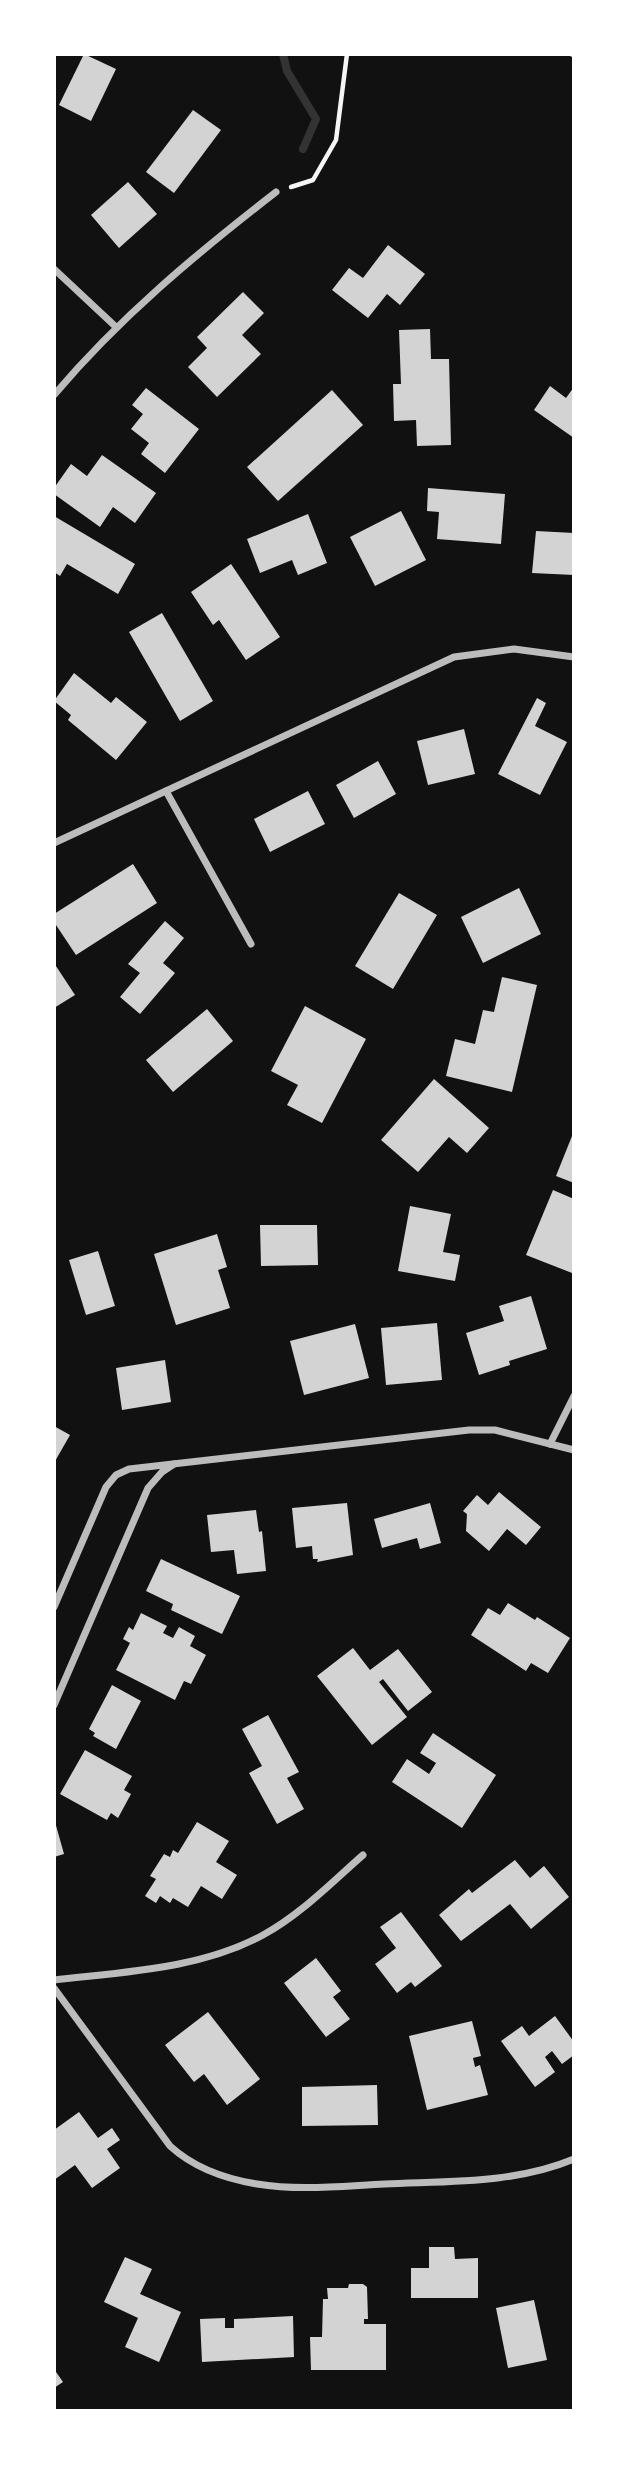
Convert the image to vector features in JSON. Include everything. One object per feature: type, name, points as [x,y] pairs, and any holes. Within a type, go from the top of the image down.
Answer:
[{"type":"street","points":[[54,395],[116,327],[183,265],[276,191]]},
{"type":"street","points":[[54,269],[116,327]]},
{"type":"street","points":[[54,843],[454,657],[514,649],[574,657]]},
{"type":"street","points":[[166,791],[251,944]]},
{"type":"street","points":[[550,1444],[574,1396]]},
{"type":"street","points":[[54,1607],[109,1482],[129,1469],[469,1430],[495,1430],[574,1450]]},
{"type":"street","points":[[54,1705],[148,1488],[162,1472],[177,1462]]},
{"type":"street","points":[[54,1980],[175,1964],[233,1949],[263,1935],[295,1914],[363,1854]]},
{"type":"street","points":[[54,1988],[170,2146],[187,2160],[236,2179],[300,2188],[480,2180],[522,2176],[574,2159]]},
{"type":"path","points":[[276,191],[313,180],[336,140],[347,54]]},
{"type":"building","points":[[84,54],[116,69],[91,121],[59,105]]},
{"type":"building","points":[[193,110],[221,130],[174,193],[146,172]]},
{"type":"building","points":[[128,182],[157,214],[119,248],[91,215]]},
{"type":"building","points":[[388,245],[425,274],[400,305],[387,294],[368,318],[332,290],[349,268],[363,278]]},
{"type":"building","points":[[243,292],[264,313],[242,335],[261,354],[217,397],[188,367],[207,348],[197,337]]},
{"type":"building","points":[[430,329],[431,359],[449,359],[451,445],[417,446],[416,420],[394,421],[393,384],[401,384],[399,330]]},
{"type":"building","points":[[550,386],[566,398],[574,387],[574,438],[534,410]]},
{"type":"building","points":[[146,388],[199,429],[165,473],[141,454],[149,443],[131,429],[143,414],[132,405]]},
{"type":"building","points":[[332,390],[363,425],[278,501],[247,467]]},
{"type":"building","points":[[102,455],[156,493],[135,523],[113,507],[100,527],[54,494],[54,488],[71,464],[87,476]]},
{"type":"building","points":[[428,488],[505,494],[501,544],[437,539],[439,512],[427,511]]},
{"type":"building","points":[[401,511],[426,560],[375,586],[350,537]]},
{"type":"building","points":[[308,514],[327,563],[298,575],[292,560],[260,573],[247,539]]},
{"type":"building","points":[[54,516],[135,564],[118,594],[67,564],[60,576],[54,572]]},
{"type":"building","points":[[536,531],[574,533],[574,575],[532,573]]},
{"type":"building","points":[[231,564],[280,637],[246,660],[219,620],[213,625],[191,592]]},
{"type":"building","points":[[162,613],[213,701],[180,721],[129,632]]},
{"type":"building","points":[[74,673],[111,703],[116,697],[147,722],[116,760],[68,720],[71,715],[54,701]]},
{"type":"building","points":[[537,698],[546,703],[535,726],[567,742],[540,795],[498,774]]},
{"type":"building","points":[[464,729],[475,774],[428,785],[417,741]]},
{"type":"building","points":[[378,761],[396,794],[354,818],[336,785]]},
{"type":"building","points":[[308,791],[325,824],[270,852],[254,819]]},
{"type":"building","points":[[133,864],[157,903],[76,955],[54,922],[54,914]]},
{"type":"building","points":[[519,888],[541,934],[483,963],[461,917]]},
{"type":"building","points":[[399,893],[437,915],[393,989],[355,966]]},
{"type":"building","points":[[165,921],[184,938],[163,963],[175,973],[140,1014],[120,997],[140,973],[128,964]]},
{"type":"building","points":[[54,963],[75,995],[54,1008]]},
{"type":"building","points":[[502,977],[537,985],[512,1092],[446,1076],[455,1039],[475,1044],[483,1010],[494,1012]]},
{"type":"building","points":[[305,1006],[366,1039],[322,1123],[287,1105],[298,1085],[271,1071]]},
{"type":"building","points":[[207,1009],[233,1041],[173,1092],[146,1060]]},
{"type":"building","points":[[434,1079],[489,1128],[467,1153],[449,1137],[418,1172],[381,1140]]},
{"type":"building","points":[[574,1131],[574,1183],[556,1176]]},
{"type":"building","points":[[553,1190],[574,1199],[572,1273],[526,1255]]},
{"type":"building","points":[[410,1206],[451,1214],[443,1252],[460,1255],[455,1281],[398,1271]]},
{"type":"building","points":[[260,1225],[317,1225],[318,1265],[261,1266]]},
{"type":"building","points":[[217,1234],[227,1267],[218,1270],[230,1308],[176,1325],[154,1254]]},
{"type":"building","points":[[98,1251],[115,1306],[86,1315],[69,1260]]},
{"type":"building","points":[[531,1296],[547,1349],[509,1361],[510,1365],[479,1375],[466,1333],[504,1321],[499,1306]]},
{"type":"building","points":[[437,1323],[442,1380],[386,1385],[381,1328]]},
{"type":"building","points":[[355,1324],[369,1378],[304,1395],[290,1341]]},
{"type":"building","points":[[165,1360],[171,1402],[122,1410],[116,1368]]},
{"type":"building","points":[[54,1426],[70,1435],[54,1463]]},
{"type":"building","points":[[499,1492],[541,1527],[526,1545],[507,1529],[489,1551],[466,1531],[467,1514],[463,1511],[477,1495],[488,1505]]},
{"type":"building","points":[[347,1503],[353,1555],[317,1562],[318,1559],[313,1559],[312,1546],[296,1548],[292,1508]]},
{"type":"building","points":[[430,1503],[441,1543],[420,1549],[417,1538],[382,1548],[374,1519]]},
{"type":"building","points":[[256,1510],[259,1532],[262,1531],[266,1571],[237,1574],[234,1550],[211,1552],[207,1515]]},
{"type":"building","points":[[161,1559],[240,1596],[222,1634],[171,1610],[173,1604],[146,1591]]},
{"type":"building","points":[[508,1603],[570,1638],[548,1673],[531,1663],[526,1671],[471,1635],[488,1608],[500,1615]]},
{"type":"building","points":[[141,1613],[167,1626],[163,1633],[173,1638],[179,1627],[195,1636],[190,1646],[206,1655],[191,1684],[184,1681],[175,1700],[116,1670],[130,1643],[123,1639],[129,1627],[133,1630]]},
{"type":"building","points":[[353,1648],[370,1670],[398,1649],[432,1692],[408,1711],[383,1679],[379,1682],[407,1717],[372,1745],[317,1676]]},
{"type":"building","points":[[112,1685],[141,1701],[116,1749],[93,1736],[95,1733],[89,1729]]},
{"type":"building","points":[[268,1715],[299,1772],[287,1778],[304,1809],[277,1824],[249,1773],[262,1766],[242,1729]]},
{"type":"building","points":[[433,1733],[496,1775],[462,1828],[392,1782],[407,1759],[429,1774],[436,1763],[420,1753]]},
{"type":"building","points":[[85,1750],[132,1776],[124,1790],[131,1794],[118,1818],[111,1813],[107,1820],[60,1794]]},
{"type":"building","points":[[197,1822],[229,1841],[216,1862],[237,1875],[222,1899],[201,1886],[188,1907],[173,1898],[170,1903],[160,1896],[156,1903],[145,1896],[156,1879],[150,1876],[164,1854],[170,1857],[173,1850],[178,1853]]},
{"type":"building","points":[[54,1823],[64,1854],[54,1857]]},
{"type":"building","points":[[515,1860],[530,1878],[544,1866],[569,1897],[531,1929],[510,1904],[461,1941],[439,1915],[469,1889],[472,1893]]},
{"type":"building","points":[[401,1912],[442,1966],[415,1987],[411,1982],[397,1993],[375,1964],[396,1948],[380,1927]]},
{"type":"building","points":[[316,1958],[341,1991],[333,1997],[350,2019],[326,2037],[284,1983]]},
{"type":"building","points":[[208,2012],[260,2079],[227,2105],[204,2074],[194,2082],[165,2045]]},
{"type":"building","points":[[555,2016],[574,2042],[574,2055],[562,2064],[552,2051],[545,2057],[555,2072],[535,2087],[501,2041],[522,2026],[529,2036]]},
{"type":"building","points":[[472,2021],[481,2056],[473,2058],[475,2067],[480,2065],[488,2095],[427,2110],[409,2036]]},
{"type":"building","points":[[377,2085],[378,2125],[302,2126],[302,2087]]},
{"type":"building","points":[[79,2112],[98,2138],[112,2128],[120,2140],[107,2149],[120,2168],[92,2188],[75,2165],[54,2180],[54,2130]]},
{"type":"building","points":[[429,2247],[454,2247],[455,2259],[478,2258],[478,2298],[411,2298],[411,2268],[429,2268]]},
{"type":"building","points":[[125,2257],[152,2269],[140,2294],[181,2312],[159,2362],[125,2347],[138,2318],[104,2302]]},
{"type":"building","points":[[349,2284],[363,2284],[367,2287],[368,2319],[364,2319],[364,2324],[386,2324],[386,2370],[311,2370],[310,2337],[322,2337],[323,2299],[328,2299],[327,2288],[348,2288]]},
{"type":"building","points":[[534,2300],[547,2360],[508,2368],[496,2308]]},
{"type":"building","points":[[293,2316],[294,2357],[202,2362],[200,2319],[225,2318],[225,2328],[234,2328],[234,2319]]},
{"type":"building","points":[[54,2369],[63,2382],[54,2388]]},
{"type":"waterway","points":[[283,54],[287,71],[316,119],[303,149]]}]
